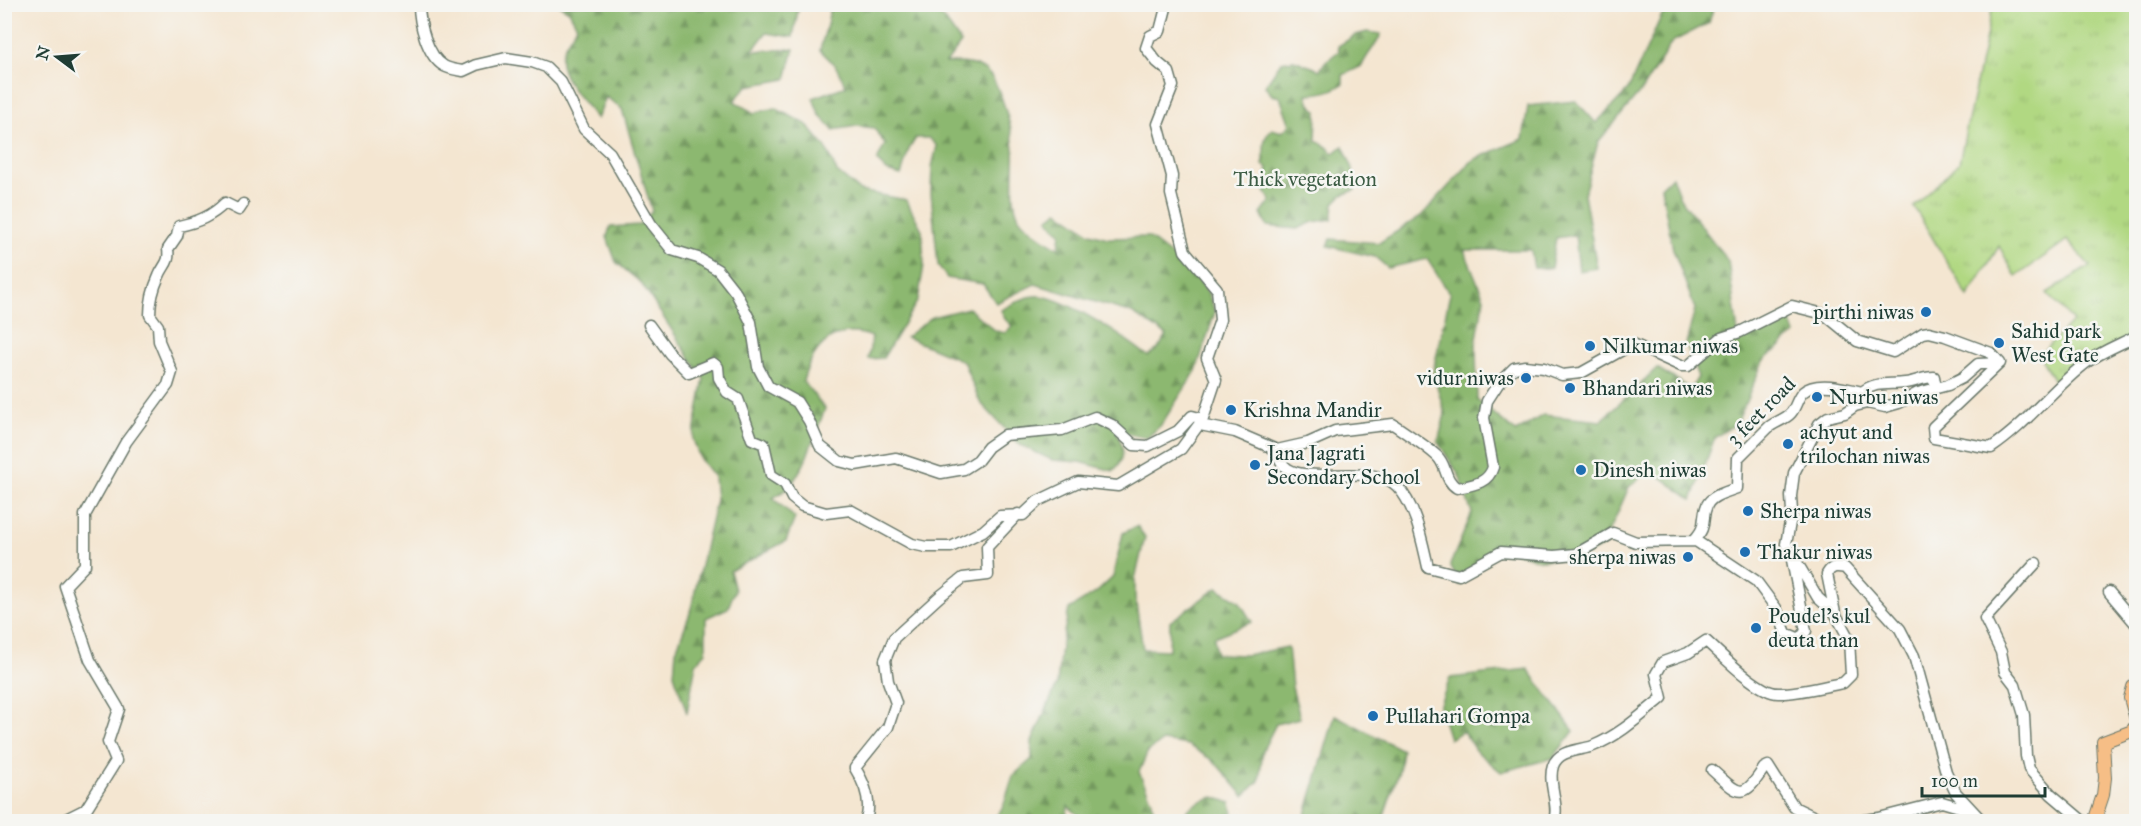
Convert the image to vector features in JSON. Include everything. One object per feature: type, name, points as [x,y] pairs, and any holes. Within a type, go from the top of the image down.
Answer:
[{"type":"main road","points":[[2136,686],[2133,687],[2130,698],[2136,719]]},
{"type":"main road","points":[[2094,822],[2103,795],[2103,742],[2132,731],[2136,725]]},
{"type":"street","points":[[419,4],[419,18],[429,48],[443,66],[463,71],[476,65],[506,58],[532,62],[546,67],[561,82],[584,129],[610,153],[651,224],[672,250],[698,258],[718,270],[736,293],[751,322],[758,367],[768,386],[797,402],[809,421],[820,446],[839,461],[855,465],[896,458],[941,473],[964,469],[978,460],[988,447],[1005,435],[1062,430],[1095,417],[1112,425],[1134,445],[1148,446],[1178,431],[1192,416],[1277,450],[1308,442],[1335,431],[1393,424],[1436,455],[1451,484],[1457,488],[1484,481],[1491,473],[1493,467],[1484,418],[1487,401],[1498,384],[1514,368],[1525,366],[1544,368],[1562,375],[1581,373],[1633,344],[1681,366],[1688,366],[1721,338],[1740,332],[1792,306],[1824,314],[1857,341],[1893,352],[1923,333],[1929,332],[1991,353],[2000,363]]},
{"type":"street","points":[[649,325],[670,354],[689,373],[713,363],[718,367],[719,378],[727,392],[738,399],[752,439],[764,444],[771,475],[785,484],[792,498],[802,506],[826,513],[850,510],[912,543],[926,547],[951,547],[983,531],[1000,516],[1023,515],[1038,501],[1078,482],[1118,486],[1181,449],[1202,420],[1216,380],[1207,358],[1220,320],[1217,289],[1185,251],[1171,194],[1172,176],[1158,124],[1173,86],[1169,72],[1146,48],[1150,36],[1160,31],[1167,4]]},
{"type":"street","points":[[60,822],[86,809],[116,761],[108,742],[119,709],[90,660],[65,586],[85,565],[85,515],[126,442],[168,385],[172,372],[159,341],[158,326],[150,315],[150,300],[158,276],[169,259],[168,249],[177,236],[179,226],[201,221],[217,211],[225,202],[238,210],[243,204]]},
{"type":"street","points":[[2000,363],[1933,427],[1934,438],[1991,448],[2012,434],[2060,385],[2089,360],[2136,336]]},
{"type":"street","points":[[1835,613],[1818,598],[1791,554],[1785,538],[1792,512],[1791,496],[1794,473],[1819,424],[1828,417],[1845,413],[1855,406],[1867,403],[1885,407],[1899,403],[1918,393],[1962,378],[1978,364],[2000,363]]},
{"type":"street","name":"3 feet road","points":[[1693,541],[1702,532],[1707,505],[1717,496],[1737,488],[1738,458],[1758,440],[1769,426],[1791,413],[1803,393],[1813,387],[1851,389],[1862,392],[1870,386],[1906,383],[1923,377],[1934,377],[1936,388]]},
{"type":"street","points":[[1277,450],[1281,462],[1289,470],[1309,474],[1362,474],[1388,479],[1397,486],[1418,523],[1428,567],[1459,575],[1501,552],[1576,554],[1613,533],[1636,542],[1696,541],[1756,581],[1776,608],[1786,633],[1800,639],[1806,631],[1791,554]]},
{"type":"street","points":[[865,822],[868,816],[868,797],[863,781],[855,768],[888,728],[896,703],[888,681],[885,660],[894,638],[963,578],[988,575],[987,547],[1018,514]]},
{"type":"street","points":[[2036,563],[1985,619],[2001,652],[2005,672],[2014,685],[2024,715],[2029,769],[2051,794],[2084,822]]},
{"type":"street","points":[[1554,822],[1556,816],[1552,785],[1553,765],[1564,753],[1591,747],[1618,735],[1662,698],[1656,674],[1663,662],[1689,652],[1706,641],[1741,673],[1759,686],[1776,694],[1844,683],[1851,675],[1849,639],[1835,613],[1827,574],[1836,566],[1845,568],[1900,629],[1914,656],[1946,772],[1956,793],[1983,822]]},
{"type":"street","points":[[2109,592],[2136,624]]},
{"type":"street","points":[[1712,770],[1734,790],[1743,792],[1751,787],[1764,768],[1768,766],[1794,807],[1819,819],[1835,822]]},
{"type":"street","points":[[1852,822],[1879,818],[1942,802],[1973,811]]},
{"type":"green space","points":[[559,5],[799,5],[793,37],[766,33],[752,51],[794,49],[786,79],[747,86],[734,101],[754,113],[775,108],[806,124],[826,148],[837,172],[860,191],[906,200],[922,230],[924,265],[918,300],[883,358],[868,359],[872,337],[859,333],[847,333],[827,341],[819,348],[807,368],[803,381],[825,409],[804,464],[790,487],[773,498],[795,518],[786,541],[730,571],[735,590],[728,608],[706,618],[706,652],[696,663],[687,713],[674,674],[676,651],[690,613],[716,500],[714,477],[700,459],[693,439],[704,379],[641,283],[616,262],[607,237],[610,227],[640,225],[652,211],[622,109],[606,97],[597,119],[576,94],[563,72],[562,54],[577,26],[569,11]]},
{"type":"green space","points":[[830,5],[928,5],[945,20],[961,43],[946,63],[977,66],[991,76],[996,85],[1013,140],[1014,201],[1022,221],[1059,248],[1061,233],[1048,219],[1058,211],[1090,233],[1108,238],[1148,237],[1194,273],[1208,293],[1215,312],[1196,371],[1161,425],[1147,438],[1116,431],[1123,452],[1120,462],[1113,471],[1080,462],[1052,460],[1020,445],[980,402],[963,361],[906,337],[932,317],[968,308],[996,331],[1005,333],[1012,326],[1005,319],[1001,310],[1020,300],[1035,296],[1065,304],[1111,330],[1148,356],[1158,349],[1167,335],[1132,313],[1035,284],[996,303],[983,284],[947,278],[938,265],[931,193],[932,167],[937,146],[929,138],[916,138],[909,149],[901,175],[887,171],[877,161],[885,144],[874,128],[857,126],[833,130],[819,114],[813,98],[846,86],[835,65],[820,50]]},
{"type":"green space","points":[[1670,5],[1714,5],[1709,23],[1672,42],[1641,91],[1598,142],[1584,194],[1597,268],[1579,271],[1575,235],[1556,238],[1551,268],[1534,268],[1531,250],[1464,250],[1484,298],[1476,344],[1477,400],[1516,432],[1543,415],[1601,421],[1657,368],[1691,389],[1698,377],[1686,344],[1695,309],[1673,249],[1661,187],[1672,176],[1680,198],[1728,261],[1739,340],[1789,317],[1795,334],[1763,361],[1737,423],[1715,437],[1692,500],[1650,469],[1629,487],[1603,546],[1582,557],[1539,560],[1497,545],[1460,585],[1450,565],[1472,513],[1459,475],[1438,442],[1445,414],[1433,372],[1450,294],[1427,259],[1388,268],[1375,257],[1328,246],[1331,239],[1379,243],[1421,216],[1473,160],[1523,139],[1528,106],[1576,101],[1596,123],[1628,90],[1661,17]]},
{"type":"green space","points":[[1993,5],[2136,5],[2136,332],[2055,382],[2039,355],[2073,321],[2047,293],[2090,266],[2067,240],[2016,277],[1999,246],[1968,297],[1914,207],[1959,163]]},
{"type":"green space","name":"Thick vegetation","points":[[1367,32],[1381,34],[1362,66],[1343,75],[1343,84],[1335,89],[1307,94],[1310,104],[1317,111],[1316,140],[1330,149],[1333,154],[1343,146],[1353,169],[1355,190],[1342,195],[1334,203],[1332,219],[1313,222],[1297,229],[1267,226],[1261,214],[1271,201],[1265,191],[1268,168],[1263,165],[1264,142],[1272,129],[1282,132],[1290,125],[1280,97],[1272,95],[1265,86],[1281,62],[1294,60],[1320,70],[1325,62],[1339,51],[1338,46],[1356,35]]},
{"type":"green space","points":[[1137,526],[1145,537],[1135,579],[1135,597],[1143,649],[1169,650],[1170,622],[1217,588],[1239,601],[1252,622],[1214,637],[1216,654],[1246,655],[1288,647],[1292,687],[1300,718],[1276,724],[1263,750],[1259,781],[1244,796],[1214,761],[1188,745],[1163,741],[1148,751],[1139,772],[1152,801],[1154,820],[1116,818],[1085,821],[1068,806],[1066,821],[993,821],[1003,807],[1013,776],[1032,759],[1032,742],[1057,684],[1061,646],[1069,609],[1096,593],[1113,577],[1123,533]]},
{"type":"green space","points":[[1528,669],[1574,731],[1553,758],[1501,772],[1475,750],[1463,731],[1449,739],[1439,707],[1450,678]]},
{"type":"green space","points":[[1335,715],[1402,750],[1399,771],[1382,821],[1304,821]]},
{"type":"green space","points":[[1214,797],[1231,803],[1233,814],[1229,821],[1180,821],[1186,811],[1194,805]]},
{"type":"place","name":"pirthi niwas","points":[[1926,312]]},
{"type":"place","name":"Sahid park West Gate","points":[[1999,343]]},
{"type":"place","name":"Nilkumar niwas","points":[[1590,346]]},
{"type":"place","name":"vidur niwas","points":[[1526,378]]},
{"type":"place","name":"Bhandari niwas","points":[[1570,388]]},
{"type":"place","name":"Nurbu niwas","points":[[1817,397]]},
{"type":"place","name":"Krishna Mandir","points":[[1231,410]]},
{"type":"place","name":"achyut and trilochan niwas","points":[[1788,444]]},
{"type":"place","name":"Jana Jagrati Secondary School","points":[[1255,465]]},
{"type":"place","name":"Dinesh niwas","points":[[1581,470]]},
{"type":"place","name":"Sherpa niwas","points":[[1748,511]]},
{"type":"place","name":"Thakur niwas","points":[[1745,552]]},
{"type":"place","name":"sherpa niwas","points":[[1688,557]]},
{"type":"place","name":"Poudel's kul deuta than","points":[[1756,628]]},
{"type":"place","name":"Pullahari Gompa","points":[[1373,716]]}]
